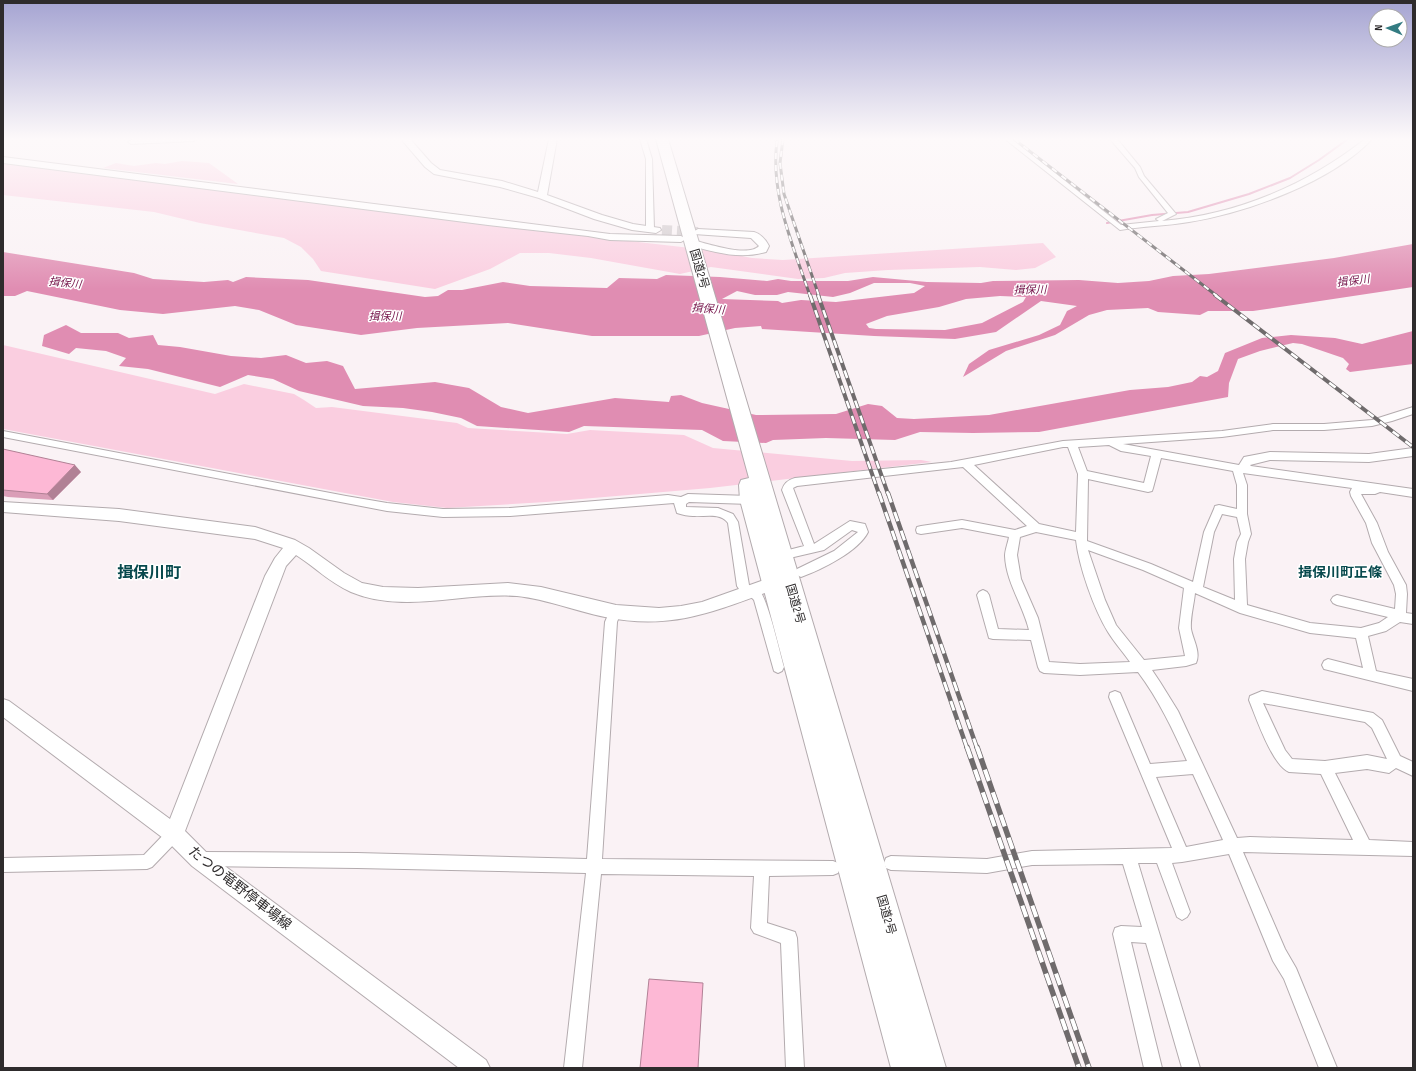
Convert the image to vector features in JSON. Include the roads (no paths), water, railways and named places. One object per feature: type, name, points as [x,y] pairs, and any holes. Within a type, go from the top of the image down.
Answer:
[{"type":"highway","name":"国道2号","points":[[670,189],[689,242]]},
{"type":"highway","name":"国道2号","points":[[675,189],[753,489],[907,1068]]},
{"type":"highway","name":"国道2号","points":[[753,489],[781,556],[930,1068]]},
{"type":"street","points":[[230,189],[488,222],[588,233],[610,237],[689,242],[737,253],[749,254],[762,250],[764,246],[762,242],[754,235],[689,242]]},
{"type":"street","points":[[519,189],[598,217],[632,227],[662,230]]},
{"type":"street","points":[[542,196],[543,189]]},
{"type":"street","points":[[649,189],[650,229]]},
{"type":"street","points":[[1071,189],[1120,228],[1199,219],[1246,206],[1288,189]]},
{"type":"street","points":[[1150,224],[1172,214],[1152,189]]},
{"type":"street","points":[[588,233],[598,217]]},
{"type":"street","points":[[811,549],[787,490],[788,486],[795,482],[933,468],[1050,446],[1222,434],[1273,427],[1324,427],[1372,423],[1388,420],[1413,410]]},
{"type":"street","points":[[3,434],[346,500],[436,513],[510,512],[668,498],[676,499],[680,502]]},
{"type":"street","points":[[1111,441],[1121,448],[1242,468],[1413,492]]},
{"type":"street","points":[[1072,444],[1083,474],[1083,555],[1107,619],[1112,628],[1142,665],[1173,715],[1233,846],[1279,955],[1290,974],[1328,1068]]},
{"type":"street","points":[[1240,608],[1239,572],[1242,543],[1246,534],[1242,514],[1242,468],[1248,460],[1270,456],[1369,458],[1413,452]]},
{"type":"street","points":[[1083,474],[1148,488],[1157,454]]},
{"type":"street","points":[[965,463],[1036,528],[1082,541],[1147,567],[1240,608],[1310,628],[1361,633],[1382,627],[1399,616],[1402,592],[1400,581],[1378,544],[1370,521],[1355,492],[1357,490],[1375,490],[1381,488]]},
{"type":"street","points":[[680,502],[688,498],[753,489]]},
{"type":"street","points":[[680,502],[681,510],[722,513],[730,518],[733,522],[743,586],[755,589]]},
{"type":"street","points":[[3,507],[119,515],[225,528],[275,538],[294,547],[336,576],[352,585],[366,590],[402,594],[486,588],[510,589],[548,596],[614,612],[657,616],[682,613],[755,589]]},
{"type":"street","points":[[1014,534],[1011,556],[1015,579],[1032,618],[1044,667],[1062,670],[1107,670],[1186,661],[1192,659],[1190,644],[1185,628],[1194,587],[1209,532],[1219,509],[1242,514]]},
{"type":"street","points":[[781,556],[820,547],[850,524],[861,527],[861,536],[838,554],[801,572]]},
{"type":"street","points":[[921,530],[962,524],[1014,534],[1036,528]]},
{"type":"street","points":[[3,865],[147,862],[174,834],[273,576],[280,562],[294,547]]},
{"type":"street","points":[[755,589],[778,667]]},
{"type":"street","points":[[982,595],[993,634],[1036,635]]},
{"type":"street","points":[[1337,600],[1413,619]]},
{"type":"street","points":[[572,1068],[594,867],[611,622],[614,612]]},
{"type":"street","points":[[1361,633],[1371,674]]},
{"type":"street","points":[[1328,665],[1413,685]]},
{"type":"street","points":[[1115,697],[1182,855]]},
{"type":"street","points":[[1395,761],[1389,766],[1368,762],[1325,768],[1289,765],[1280,754],[1255,700],[1262,697],[1368,717],[1377,724],[1395,761],[1413,769]]},
{"type":"street","name":"たつの竜野停車場線","points":[[3,708],[174,834],[199,859],[478,1068]]},
{"type":"street","points":[[1147,771],[1197,767]]},
{"type":"street","points":[[1325,768],[1365,848]]},
{"type":"street","points":[[891,863],[987,866],[1032,858],[1182,855],[1250,844],[1413,849]]},
{"type":"street","points":[[1128,855],[1191,1068]]},
{"type":"street","points":[[1162,855],[1182,912]]},
{"type":"street","points":[[199,859],[377,860],[594,867],[762,869],[833,868]]},
{"type":"street","points":[[762,869],[759,928],[790,938],[795,1068]]},
{"type":"street","points":[[1152,935],[1121,934],[1153,1068]]},
{"type":"water","name":"揖保川","points":[[1413,244],[1413,287],[1253,311],[1208,311],[1200,315],[1158,312],[1148,308],[1107,310],[1089,315],[1055,335],[1006,351],[963,377],[969,364],[989,350],[1039,335],[1060,325],[1067,311],[1077,306],[1041,301],[996,332],[955,339],[762,329],[761,326],[735,328],[699,336],[592,336],[508,323],[417,328],[361,335],[296,325],[259,310],[235,306],[163,314],[120,310],[27,291],[15,296],[3,296],[3,252],[134,273],[153,279],[204,282],[228,280],[233,282],[246,277],[308,280],[425,297],[438,296],[448,290],[462,290],[503,282],[530,286],[607,288],[619,278],[657,279],[666,275],[720,277],[767,281],[778,279],[791,281],[848,281],[873,277],[927,282],[981,283],[993,281],[1079,280],[1118,283],[1149,281],[1173,276],[1209,274],[1334,258]],"holes":[[[874,283],[910,283],[925,286],[914,293],[836,302],[801,300],[782,303],[778,301],[722,299],[737,291],[755,295],[777,295],[788,292],[833,297],[850,293]],[[1000,296],[1026,297],[1023,302],[982,323],[945,330],[876,329],[869,328],[866,324],[887,316],[939,307],[966,299]]]},
{"type":"water","points":[[66,325],[81,333],[118,333],[129,338],[153,335],[158,345],[180,347],[231,356],[261,358],[286,355],[306,363],[327,361],[343,366],[355,389],[435,382],[469,388],[501,407],[528,413],[615,398],[669,402],[671,396],[681,395],[702,403],[756,415],[836,414],[868,404],[882,406],[897,418],[914,419],[989,415],[1130,390],[1168,387],[1192,382],[1200,376],[1207,377],[1218,371],[1225,353],[1262,338],[1291,335],[1335,338],[1362,344],[1413,331],[1413,364],[1350,372],[1346,369],[1349,364],[1343,358],[1302,344],[1293,343],[1260,351],[1238,359],[1229,383],[1228,397],[1039,432],[920,432],[895,440],[826,438],[773,440],[766,443],[723,441],[702,430],[584,426],[569,432],[477,426],[461,418],[432,412],[403,408],[363,406],[299,391],[273,379],[248,375],[220,387],[148,369],[119,366],[126,358],[106,351],[76,348],[69,354],[42,346],[44,335]]},
{"type":"waterway","points":[[1107,223],[1152,215],[1188,212],[1262,189]]},
{"type":"tunnel","points":[[662,230],[698,232]]},
{"type":"railway","points":[[778,189],[784,220],[810,296]]},
{"type":"railway","points":[[783,189],[819,296]]},
{"type":"railway","points":[[1079,189],[1217,296]]},
{"type":"railway","points":[[810,295],[879,494]]},
{"type":"railway","points":[[818,295],[888,494]]},
{"type":"railway","points":[[1215,295],[1413,447]]},
{"type":"railway","points":[[879,493],[967,748]]},
{"type":"railway","points":[[888,493],[977,748]]},
{"type":"railway","points":[[967,747],[1079,1068]]},
{"type":"railway","points":[[977,747],[1089,1068]]},
{"type":"district","name":"揖保川町正條","points":[[1340,572]]},
{"type":"district","name":"揖保川町","points":[[149,573]]}]
